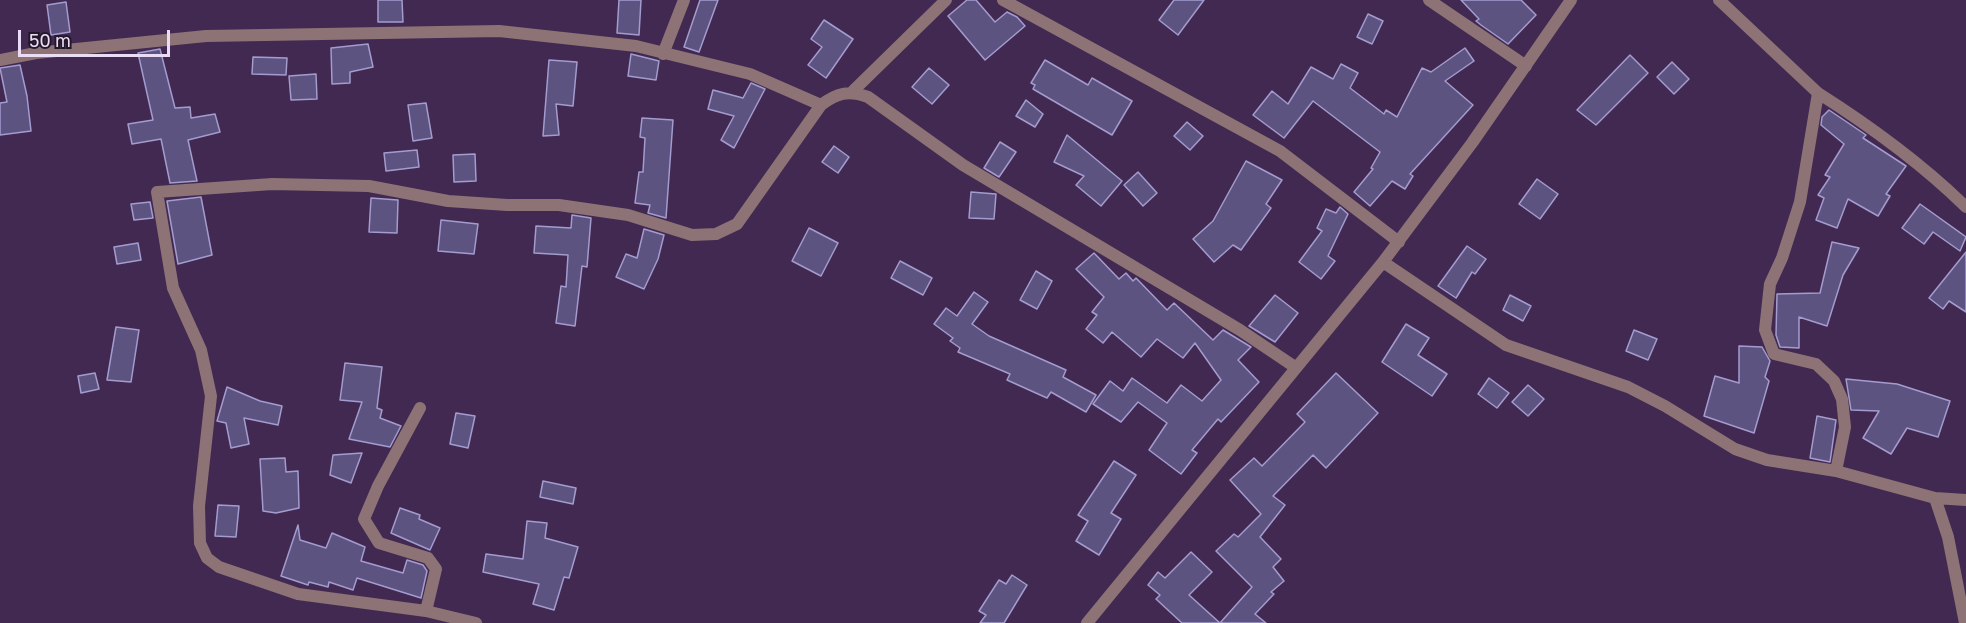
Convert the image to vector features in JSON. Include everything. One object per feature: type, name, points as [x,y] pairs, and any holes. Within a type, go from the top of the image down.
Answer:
[{"type":"street","points":[[663,54],[684,0]]},
{"type":"street","points":[[476,623],[426,611],[298,594],[219,567],[207,558],[200,543],[199,506],[211,396],[201,350],[173,288],[157,192],[272,184],[369,186],[448,201],[507,205],[559,205],[628,215],[692,235],[716,234],[737,224],[821,105],[834,95],[853,91],[946,0]]},
{"type":"street","points":[[1003,0],[1280,151],[1399,242]]},
{"type":"street","points":[[1430,0],[1526,66]]},
{"type":"street","points":[[1087,623],[1399,242],[1571,0]]},
{"type":"street","points":[[1719,0],[1818,93],[1857,117],[1947,188],[1966,207]]},
{"type":"street","points":[[0,60],[36,53],[206,36],[499,31],[636,46],[750,74],[821,105]]},
{"type":"street","points":[[853,91],[868,97],[963,165],[1240,330],[1295,367]]},
{"type":"street","points":[[1818,93],[1808,166],[1782,258],[1770,284],[1765,330],[1774,354],[1816,364],[1833,381],[1842,399],[1845,427],[1836,471]]},
{"type":"street","points":[[1383,262],[1506,345],[1628,387],[1665,406],[1735,449],[1767,460],[1836,471],[1935,498],[1966,500]]},
{"type":"street","points":[[420,408],[378,486],[364,519],[379,543],[428,558],[436,569],[426,611]]},
{"type":"street","points":[[1935,498],[1948,537],[1965,623]]},
{"type":"building","points":[[378,0],[402,0],[403,22],[378,22]]},
{"type":"building","points":[[619,0],[641,0],[639,35],[617,33]]},
{"type":"building","points":[[700,0],[718,0],[699,52],[684,47]]},
{"type":"building","points":[[967,0],[976,0],[995,22],[1007,12],[1017,17],[1025,26],[985,60],[948,16]]},
{"type":"building","points":[[1174,0],[1204,0],[1178,35],[1159,20]]},
{"type":"building","points":[[1461,0],[1521,0],[1536,15],[1508,44],[1476,21],[1479,19]]},
{"type":"building","points":[[66,2],[70,32],[51,35],[47,5]]},
{"type":"building","points":[[1368,14],[1383,21],[1372,44],[1357,37]]},
{"type":"building","points":[[824,20],[853,39],[826,78],[808,65],[822,47],[811,39]]},
{"type":"building","points":[[368,44],[373,67],[350,72],[350,83],[332,84],[331,48]]},
{"type":"building","points":[[1465,48],[1474,61],[1445,81],[1473,105],[1410,174],[1413,176],[1405,189],[1392,181],[1370,206],[1354,192],[1373,169],[1371,168],[1380,152],[1313,101],[1284,138],[1253,115],[1272,91],[1288,104],[1311,67],[1333,79],[1341,64],[1358,73],[1350,88],[1384,114],[1386,110],[1397,117],[1422,68],[1431,72]]},
{"type":"building","points":[[160,49],[175,108],[190,107],[191,118],[215,114],[220,132],[188,140],[197,181],[170,183],[161,139],[132,144],[128,124],[153,120],[138,53]]},
{"type":"building","points":[[631,54],[659,61],[656,80],[628,76]]},
{"type":"building","points":[[1630,55],[1648,73],[1596,125],[1577,110]]},
{"type":"building","points":[[253,57],[287,58],[286,75],[252,74]]},
{"type":"building","points":[[549,60],[577,62],[573,106],[556,104],[559,135],[543,136]]},
{"type":"building","points":[[1045,60],[1088,85],[1092,78],[1132,101],[1112,135],[1033,89],[1035,85],[1031,83]]},
{"type":"building","points":[[1672,62],[1689,79],[1674,94],[1657,77]]},
{"type":"building","points":[[20,65],[27,96],[31,131],[0,135],[0,103],[7,102],[0,68]]},
{"type":"building","points":[[929,68],[949,85],[932,104],[912,87]]},
{"type":"building","points":[[316,74],[317,99],[291,100],[289,76]]},
{"type":"building","points":[[751,83],[765,89],[734,148],[721,140],[734,116],[708,109],[713,90],[743,98]]},
{"type":"building","points":[[1026,100],[1043,114],[1035,127],[1016,116]]},
{"type":"building","points":[[426,103],[432,138],[413,141],[408,105]]},
{"type":"building","points":[[1829,110],[1866,135],[1863,138],[1906,166],[1886,194],[1890,196],[1878,216],[1848,199],[1837,228],[1816,220],[1824,198],[1818,195],[1830,177],[1825,175],[1844,144],[1821,125],[1822,117]]},
{"type":"building","points":[[642,118],[673,120],[666,218],[648,213],[650,205],[635,203],[639,172],[643,172],[645,138],[640,137]]},
{"type":"building","points":[[1187,122],[1203,136],[1190,150],[1174,136]]},
{"type":"building","points":[[1067,135],[1122,181],[1101,206],[1076,185],[1084,176],[1054,162]]},
{"type":"building","points":[[1000,142],[1016,152],[999,177],[984,168]]},
{"type":"building","points":[[834,146],[849,157],[838,173],[822,162]]},
{"type":"building","points":[[417,150],[419,167],[386,171],[384,153]]},
{"type":"building","points":[[475,154],[476,181],[454,182],[453,155]]},
{"type":"building","points":[[1246,161],[1282,180],[1266,204],[1271,208],[1241,250],[1233,245],[1214,262],[1193,239],[1213,221]]},
{"type":"building","points":[[1138,172],[1157,193],[1143,206],[1124,185]]},
{"type":"building","points":[[1537,179],[1558,194],[1540,219],[1519,204]]},
{"type":"building","points":[[971,192],[996,194],[994,219],[969,218]]},
{"type":"building","points":[[201,197],[212,255],[178,264],[167,201]]},
{"type":"building","points":[[371,198],[398,200],[397,233],[369,232]]},
{"type":"building","points":[[150,202],[153,218],[134,220],[131,204]]},
{"type":"building","points":[[1920,204],[1966,237],[1960,251],[1933,232],[1924,244],[1902,228]]},
{"type":"building","points":[[1340,207],[1348,214],[1328,256],[1335,261],[1321,279],[1299,262],[1322,231],[1317,228],[1326,209],[1336,213]]},
{"type":"building","points":[[572,215],[591,218],[587,267],[582,266],[575,326],[556,323],[561,286],[566,287],[568,255],[534,253],[536,226],[571,228]]},
{"type":"building","points":[[441,220],[478,224],[474,254],[438,251]]},
{"type":"building","points":[[809,228],[838,243],[821,276],[792,261]]},
{"type":"building","points":[[644,229],[664,235],[658,259],[644,289],[616,277],[626,254],[637,258]]},
{"type":"building","points":[[1832,242],[1859,248],[1843,275],[1827,326],[1799,317],[1799,348],[1780,347],[1776,335],[1777,294],[1820,293]]},
{"type":"building","points":[[138,243],[141,260],[117,264],[114,247]]},
{"type":"building","points":[[1467,246],[1486,259],[1475,274],[1472,272],[1456,298],[1438,286]]},
{"type":"building","points":[[1966,252],[1966,312],[1949,301],[1943,309],[1929,298]]},
{"type":"building","points":[[1094,253],[1119,279],[1126,273],[1133,281],[1136,278],[1167,310],[1174,303],[1213,340],[1223,330],[1251,347],[1238,360],[1259,382],[1221,422],[1218,419],[1192,450],[1197,453],[1181,474],[1149,450],[1167,423],[1138,402],[1121,422],[1093,404],[1110,381],[1123,391],[1132,378],[1167,403],[1181,385],[1202,401],[1221,380],[1195,343],[1183,358],[1157,339],[1141,357],[1112,332],[1103,343],[1086,329],[1097,315],[1092,312],[1104,297],[1076,269]]},
{"type":"building","points":[[900,261],[932,278],[923,295],[891,278]]},
{"type":"building","points":[[1036,271],[1052,281],[1037,309],[1020,300]]},
{"type":"building","points":[[974,292],[988,302],[972,324],[989,336],[1066,370],[1063,377],[1096,395],[1086,412],[1051,392],[1047,398],[1007,380],[1010,374],[958,352],[960,348],[950,341],[953,338],[934,324],[946,308],[957,316]]},
{"type":"building","points":[[1275,295],[1298,313],[1275,342],[1249,326]]},
{"type":"building","points":[[1510,295],[1531,306],[1523,321],[1503,310]]},
{"type":"building","points":[[1406,324],[1429,338],[1418,355],[1447,374],[1432,396],[1382,362]]},
{"type":"building","points":[[116,327],[139,330],[131,382],[107,380]]},
{"type":"building","points":[[1634,330],[1657,339],[1648,360],[1626,351]]},
{"type":"building","points":[[1739,346],[1762,347],[1770,361],[1765,377],[1769,381],[1754,433],[1704,416],[1715,376],[1739,383]]},
{"type":"building","points":[[345,363],[382,367],[377,408],[382,410],[380,418],[401,426],[390,447],[349,439],[362,402],[340,400]]},
{"type":"building","points":[[95,373],[99,389],[81,393],[78,376]]},
{"type":"building","points":[[1336,373],[1378,413],[1326,468],[1313,455],[1273,496],[1285,505],[1260,537],[1281,559],[1273,567],[1284,581],[1271,592],[1274,594],[1255,614],[1266,623],[1220,623],[1252,587],[1216,551],[1234,534],[1238,537],[1261,514],[1230,480],[1254,458],[1262,466],[1305,422],[1297,414]]},
{"type":"building","points":[[1489,378],[1509,393],[1497,408],[1478,394]]},
{"type":"building","points":[[1846,379],[1897,384],[1950,401],[1938,437],[1907,428],[1891,454],[1863,438],[1879,411],[1851,410]]},
{"type":"building","points":[[1528,385],[1544,399],[1528,416],[1512,402]]},
{"type":"building","points":[[227,387],[260,401],[282,406],[278,425],[244,418],[249,444],[231,448],[226,423],[217,421]]},
{"type":"building","points":[[456,413],[475,416],[468,448],[450,444]]},
{"type":"building","points":[[1817,416],[1836,420],[1830,462],[1810,458]]},
{"type":"building","points":[[362,453],[351,483],[330,475],[333,455]]},
{"type":"building","points":[[285,458],[286,472],[298,471],[299,508],[276,513],[263,511],[260,459]]},
{"type":"building","points":[[1114,461],[1136,475],[1111,513],[1121,519],[1099,555],[1076,541],[1088,521],[1078,515]]},
{"type":"building","points":[[543,481],[576,488],[573,504],[540,497]]},
{"type":"building","points":[[218,505],[239,506],[236,537],[215,536]]},
{"type":"building","points":[[400,508],[420,515],[419,519],[440,528],[430,550],[391,533]]},
{"type":"building","points":[[527,521],[547,523],[545,538],[578,547],[569,578],[564,577],[554,610],[533,604],[539,584],[483,572],[486,554],[523,559]]},
{"type":"building","points":[[298,525],[300,540],[326,548],[332,533],[365,547],[361,561],[403,573],[407,560],[423,565],[427,571],[421,598],[357,578],[353,590],[329,582],[328,587],[309,582],[308,585],[281,576]]},
{"type":"building","points":[[1191,552],[1212,572],[1189,595],[1220,623],[1182,623],[1156,599],[1160,595],[1148,585],[1158,572],[1165,578]]},
{"type":"building","points":[[1012,575],[1027,585],[1004,623],[980,623],[986,615],[979,611],[999,580],[1006,584]]}]
